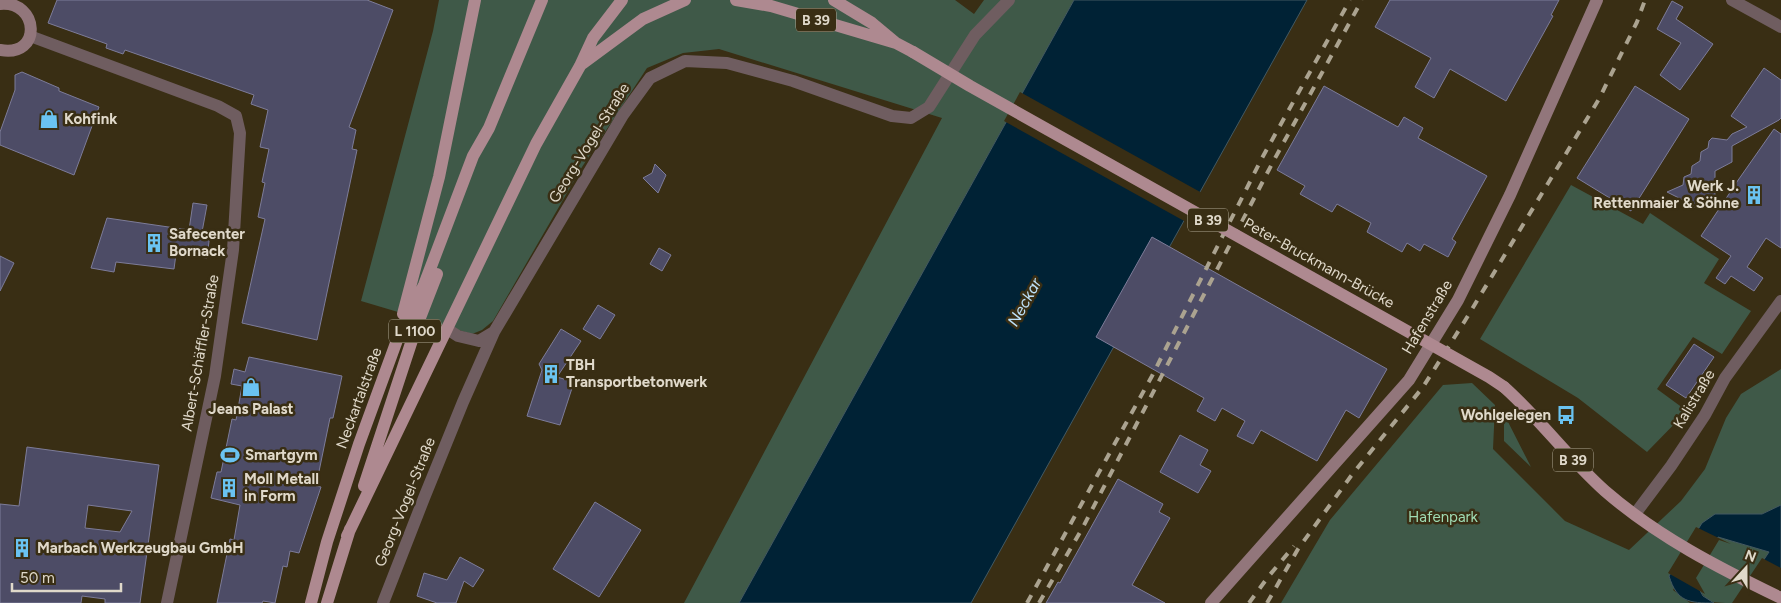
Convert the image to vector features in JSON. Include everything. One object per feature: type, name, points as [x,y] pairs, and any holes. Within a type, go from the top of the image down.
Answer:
[{"type":"main road","name":"Neckartalstraße","points":[[327,603],[347,536],[416,328],[478,165],[489,128],[542,0]]},
{"type":"main road","points":[[347,536],[536,144],[580,66],[593,38],[622,0]]},
{"type":"main road","points":[[580,66],[643,19],[685,0]]},
{"type":"main road","name":"B 39","points":[[736,0],[771,6],[896,43]]},
{"type":"main road","name":"B 39","points":[[834,0],[872,23],[896,43]]},
{"type":"main road","name":"Hafenstraße","points":[[1211,603],[1409,380],[1467,283],[1510,195],[1597,0]]},
{"type":"main road","points":[[400,332],[405,303],[421,250],[439,177],[474,1]]},
{"type":"main road","points":[[0,50],[8,52],[24,45],[30,36],[32,27],[21,3],[4,2]]},
{"type":"main road","name":"Peter-Bruckmann-Brücke","points":[[896,43],[1504,387],[1521,402],[1583,470],[1606,492],[1635,514]]},
{"type":"main road","name":"Neckartalstraße","points":[[311,603],[327,542],[359,444],[400,332],[424,285],[473,156],[489,128]]},
{"type":"main road","name":"B 39","points":[[1635,514],[1686,549],[1781,598]]},
{"type":"street","name":"Georg-Vogel-Straße","points":[[384,603],[424,498],[494,332],[623,115],[650,78],[685,61],[727,63],[792,81],[892,116],[911,118],[929,107],[975,35],[1009,0]]},
{"type":"street","points":[[1732,0],[1781,27]]},
{"type":"street","name":"Albert-Schäffler-Straße","points":[[30,36],[218,106],[236,116],[239,124],[239,167],[228,294],[216,376],[167,603]]},
{"type":"street","name":"Kalistraße","points":[[1635,514],[1671,466],[1705,415],[1725,378],[1781,301]]},
{"type":"street","points":[[447,329],[458,336],[479,341],[494,332]]},
{"type":"street","points":[[304,603],[327,542]]},
{"type":"green space","points":[[439,0],[955,0],[974,14],[984,0],[1074,0],[739,603],[684,603],[942,118],[719,49],[683,53],[647,68],[582,167],[493,321],[482,330],[472,334],[361,301],[433,31]]},
{"type":"green space","points":[[1571,185],[1643,224],[1650,213],[1719,259],[1704,283],[1751,311],[1722,354],[1693,337],[1657,389],[1687,411],[1647,452],[1578,398],[1480,339]]},
{"type":"green space","name":"Hafenpark","points":[[1781,369],[1781,505],[1762,514],[1715,514],[1673,590],[1690,603],[1281,603],[1330,520],[1443,385],[1472,383],[1495,405],[1493,449],[1565,521],[1629,550],[1681,501],[1705,469],[1726,418],[1741,394]]},
{"type":"green space","points":[[1504,414],[1531,467],[1504,441]]},
{"type":"green space","points":[[1718,537],[1769,552],[1735,603],[1718,603],[1708,600],[1693,578]]},
{"type":"water","name":"Neckar","points":[[1074,0],[1307,0],[971,603],[739,603]]},
{"type":"water","points":[[1781,505],[1781,603],[1735,603],[1769,552],[1718,537],[1693,578],[1703,596],[1714,603],[1691,601],[1680,596],[1672,585],[1669,576],[1702,523],[1715,514],[1762,514]]},
{"type":"pier","points":[[1020,92],[1202,193],[1186,222],[1004,121]]},
{"type":"pier","points":[[1696,527],[1731,544],[1719,540],[1696,578],[1705,594],[1668,573]]},
{"type":"pier","points":[[1762,558],[1781,568],[1781,603],[1732,603]]},
{"type":"building","points":[[57,0],[367,0],[393,10],[349,127],[356,130],[352,149],[357,150],[317,340],[242,323],[265,219],[258,217],[265,183],[262,182],[269,149],[260,147],[268,110],[251,104],[254,95],[125,50],[123,54],[106,48],[107,44],[48,23]]},
{"type":"building","points":[[1390,0],[1559,0],[1551,15],[1553,16],[1506,101],[1450,69],[1434,98],[1415,87],[1431,58],[1375,27]]},
{"type":"building","points":[[1672,1],[1683,7],[1676,19],[1713,44],[1680,90],[1660,75],[1681,43],[1657,29]]},
{"type":"building","points":[[1764,68],[1781,80],[1781,118],[1732,146],[1732,162],[1715,171],[1715,196],[1693,208],[1687,202],[1667,192],[1683,185],[1684,177],[1691,174],[1692,166],[1700,161],[1701,152],[1708,148],[1709,141],[1712,138],[1727,140],[1732,134],[1747,127],[1731,116]]},
{"type":"building","name":"Kohfink","points":[[22,72],[59,88],[59,91],[99,107],[74,175],[0,145],[0,132],[15,90],[15,75]]},
{"type":"building","points":[[1324,86],[1398,127],[1404,117],[1423,128],[1418,138],[1487,176],[1452,239],[1456,242],[1448,257],[1424,244],[1420,251],[1407,243],[1402,252],[1367,232],[1371,223],[1337,204],[1332,212],[1300,194],[1305,186],[1277,170]]},
{"type":"building","points":[[1635,86],[1689,119],[1631,211],[1577,178]]},
{"type":"building","points":[[1774,129],[1781,134],[1781,248],[1766,238],[1747,267],[1763,278],[1754,291],[1731,276],[1725,284],[1716,278],[1731,256],[1701,236]]},
{"type":"building","points":[[655,164],[666,175],[658,193],[643,178],[652,173]]},
{"type":"building","name":"Safecenter Bornack","points":[[193,203],[207,205],[202,232],[210,233],[207,258],[176,254],[174,269],[116,262],[114,272],[91,268],[107,218],[189,230]]},
{"type":"building","points":[[1152,237],[1387,369],[1359,418],[1346,410],[1317,461],[1261,430],[1253,444],[1237,436],[1245,421],[1222,408],[1215,421],[1197,411],[1204,398],[1096,337]]},
{"type":"building","points":[[659,248],[671,255],[662,271],[650,264]]},
{"type":"building","points":[[0,256],[14,263],[0,291]]},
{"type":"building","points":[[598,305],[615,315],[600,339],[583,329]]},
{"type":"building","name":"TBH Transportbetonwerk","points":[[561,329],[581,341],[557,377],[574,382],[560,425],[527,416],[542,370],[539,364]]},
{"type":"building","points":[[1694,344],[1714,357],[1686,398],[1666,385]]},
{"type":"building","points":[[249,357],[342,376],[333,418],[330,418],[316,486],[321,487],[299,553],[290,551],[287,567],[283,566],[275,603],[263,601],[262,603],[217,603],[230,539],[234,540],[240,505],[211,498],[217,472],[221,472],[232,419],[236,420],[242,386],[231,384],[234,369],[245,372]]},
{"type":"building","points":[[1180,435],[1208,450],[1200,465],[1211,471],[1198,493],[1160,472]]},
{"type":"building","points":[[27,447],[159,465],[140,603],[105,603],[105,599],[82,596],[81,603],[0,603],[0,504],[19,506]],"holes":[[[88,505],[132,511],[120,532],[85,528]]]},
{"type":"building","points":[[1118,479],[1163,504],[1159,512],[1170,518],[1132,585],[1165,603],[1046,603],[1058,582],[1060,583]]},
{"type":"building","points":[[595,502],[641,530],[599,597],[553,569]]},
{"type":"building","points":[[460,557],[484,570],[473,587],[464,581],[456,603],[437,603],[417,596],[424,573],[447,580]]},
{"type":"railway","points":[[1027,603],[1152,376],[1262,158],[1350,0]]},
{"type":"railway","points":[[1039,603],[1083,527],[1274,160],[1362,0]]},
{"type":"railway","points":[[1267,603],[1298,549],[1351,476],[1423,387],[1466,319],[1599,99],[1637,22],[1645,0]]},
{"type":"railway","points":[[1249,603],[1294,546]]},
{"type":"place","name":"Kohfink","points":[[49,119]]},
{"type":"place","name":"Werk J. Rettenmaier & Söhne","points":[[1754,195]]},
{"type":"place","name":"Safecenter Bornack","points":[[154,243]]},
{"type":"place","name":"TBH Transportbetonwerk","points":[[551,374]]},
{"type":"place","name":"Jeans Palast","points":[[251,387]]},
{"type":"place","name":"Wohlgelegen","points":[[1566,415]]},
{"type":"place","name":"Smartgym","points":[[230,455]]},
{"type":"place","name":"Moll Metall in Form","points":[[229,488]]},
{"type":"place","name":"Marbach Werkzeugbau GmbH","points":[[22,548]]}]
